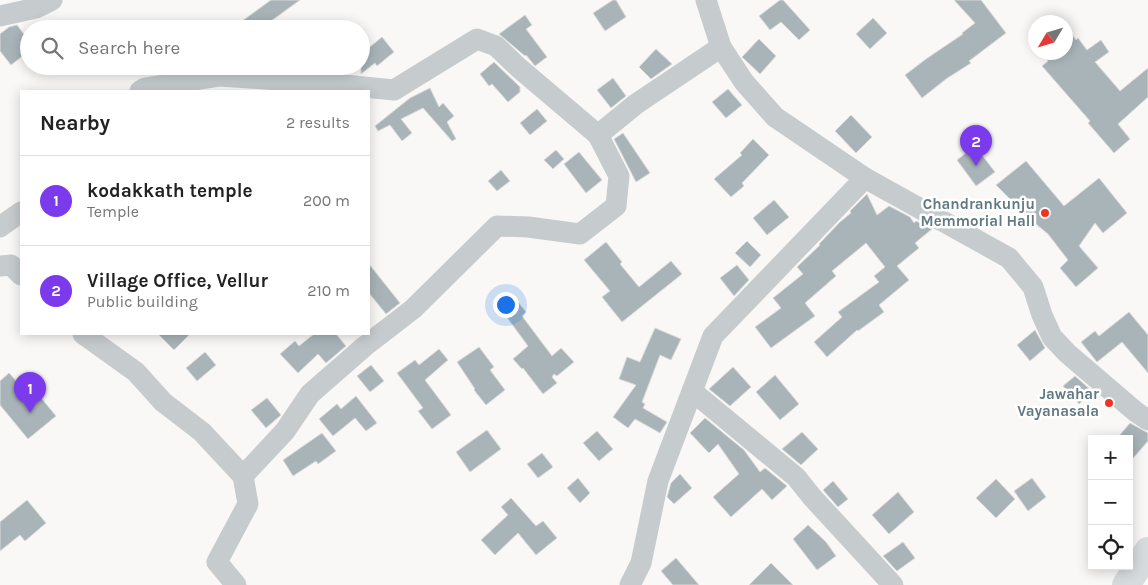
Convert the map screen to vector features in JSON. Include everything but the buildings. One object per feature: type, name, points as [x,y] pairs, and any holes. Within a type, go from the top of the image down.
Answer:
[{"type":"highway","points":[[1132,583],[1148,551]]},
{"type":"street","points":[[0,16],[36,8],[52,0]]},
{"type":"street","points":[[706,0],[721,47],[744,82],[775,117],[865,178],[1009,258],[1033,287],[1052,337],[1067,353],[1148,420]]},
{"type":"street","points":[[142,90],[220,76],[394,90],[477,39],[496,46],[598,135],[620,176],[616,206],[580,234],[528,227],[497,226],[413,309],[365,346],[310,394],[285,431],[243,476]]},
{"type":"street","points":[[598,135],[636,104],[721,47]]},
{"type":"street","points":[[630,585],[641,563],[658,481],[713,336],[865,178]]},
{"type":"street","points":[[0,227],[20,213]]},
{"type":"street","points":[[0,266],[11,265],[20,274]]},
{"type":"street","points":[[84,335],[136,372],[163,402],[202,432],[243,476],[248,504],[217,562],[236,585]]},
{"type":"street","points":[[692,391],[796,477],[817,503],[868,555],[893,585]]},
{"type":"place","name":"Village Office, Vellur","points":[[976,166]]},
{"type":"place","name":"Chandrankunju Memmorial Hall","points":[[1045,213]]},
{"type":"place","name":"Jawahar Vayanasala","points":[[1109,403]]},
{"type":"place","name":"kodakkath temple","points":[[30,413]]}]
